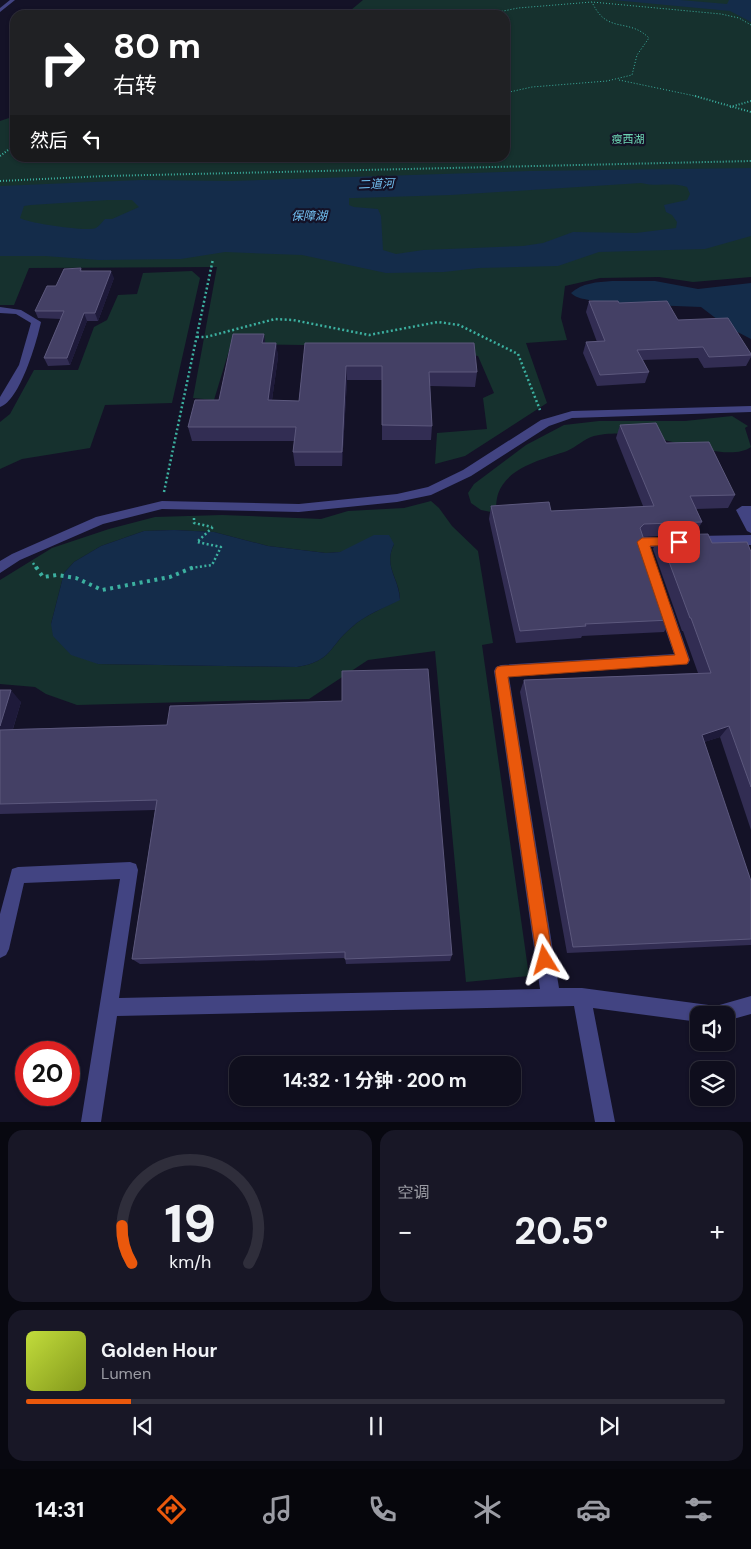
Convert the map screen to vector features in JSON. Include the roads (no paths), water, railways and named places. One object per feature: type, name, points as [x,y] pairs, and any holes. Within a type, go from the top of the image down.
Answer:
[{"type":"street","points":[[0,10],[12,0]]},
{"type":"street","points":[[0,310],[18,312],[36,322],[33,345],[7,396],[0,404]]},
{"type":"street","points":[[0,568],[25,553],[100,520],[162,505],[299,508],[397,498],[431,492],[467,473],[545,423],[572,415],[751,409]]},
{"type":"street","points":[[751,510],[742,510],[751,528]]},
{"type":"street","points":[[652,569],[642,542],[751,540]]},
{"type":"street","points":[[551,998],[501,671],[682,660],[661,597]]},
{"type":"street","points":[[0,949],[18,875],[130,870],[91,1122]]},
{"type":"street","points":[[582,997],[605,1122]]},
{"type":"street","points":[[109,1008],[582,997],[716,1015],[751,1005]]},
{"type":"water","points":[[613,0],[680,0],[727,4],[729,0],[751,0],[751,22],[730,11]]},
{"type":"water","name":"保障湖","points":[[751,168],[751,236],[705,249],[599,252],[558,266],[479,268],[444,272],[386,273],[302,255],[225,252],[181,259],[99,260],[45,256],[0,256],[0,186],[141,180],[230,181],[530,171]],"holes":[[[641,183],[687,187],[690,194],[687,200],[664,205],[666,212],[672,215],[677,222],[676,228],[636,233],[573,232],[543,243],[523,246],[423,250],[396,254],[383,250],[381,216],[378,209],[349,205],[349,198],[451,195]],[[132,200],[139,207],[112,219],[105,219],[96,228],[90,229],[57,226],[20,218],[24,206]]]},
{"type":"water","points":[[612,281],[655,281],[698,289],[751,283],[751,339],[726,326],[701,307],[624,304],[603,306],[595,301],[578,298],[571,293],[585,285]]},
{"type":"water","points":[[144,531],[214,532],[268,546],[326,553],[340,552],[374,535],[389,535],[394,544],[390,559],[400,600],[362,619],[344,634],[324,657],[297,667],[98,664],[71,655],[53,636],[51,624],[64,573],[74,562],[101,546]]},
{"type":"park label","name":"瘦西湖","points":[[628,139]]},
{"type":"water label","name":"二道河","points":[[376,184]]}]
